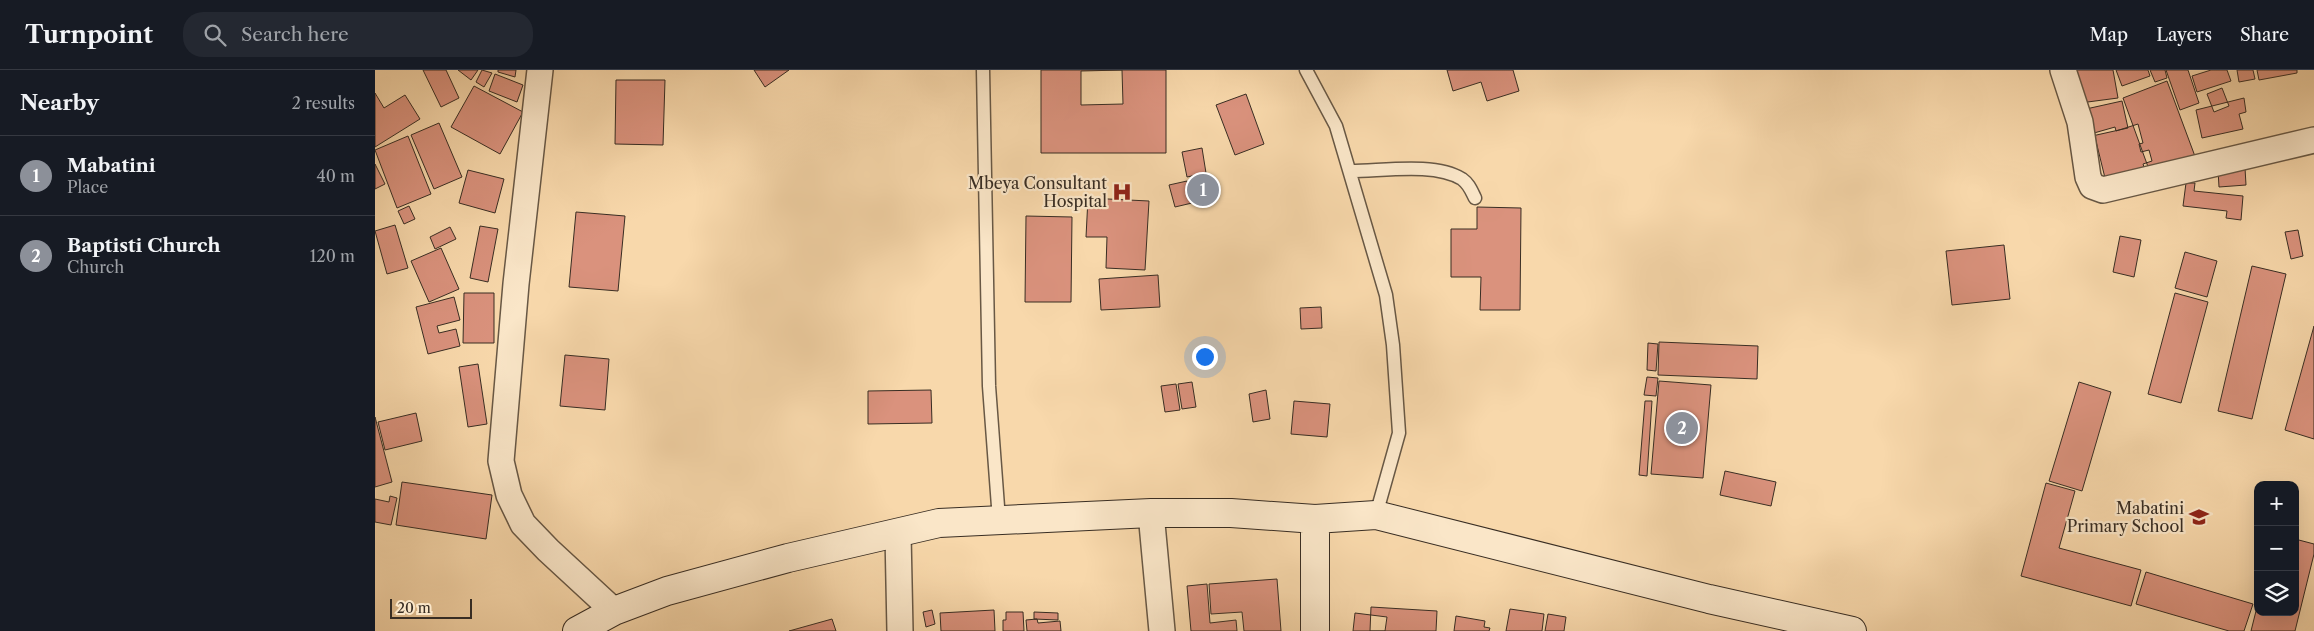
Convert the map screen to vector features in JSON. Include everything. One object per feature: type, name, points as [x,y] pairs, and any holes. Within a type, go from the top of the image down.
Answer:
[{"type":"main road","points":[[577,631],[614,611],[667,591],[788,558],[899,534],[939,523],[1151,513],[1231,513],[1315,518],[1376,515],[1709,598],[1852,631]]},
{"type":"main road","points":[[1315,518],[1315,631]]},
{"type":"street","points":[[540,70],[515,293],[501,460],[509,495],[523,524],[548,550],[614,611]]},
{"type":"street","points":[[2063,70],[2080,122],[2088,177],[2092,186],[2103,190],[2314,140]]},
{"type":"street","points":[[1151,513],[1162,631]]},
{"type":"street","points":[[899,534],[900,631]]},
{"type":"lane","points":[[983,70],[989,386],[999,520]]},
{"type":"lane","points":[[1306,70],[1336,126],[1386,295],[1393,345],[1399,433],[1376,515]]},
{"type":"lane","points":[[1351,172],[1423,170],[1447,173],[1461,179],[1469,186],[1475,198]]},
{"type":"building","points":[[423,70],[446,70],[459,98],[441,107]]},
{"type":"building","points":[[458,70],[478,70],[471,80]]},
{"type":"building","points":[[482,70],[492,73],[484,87],[476,82]]},
{"type":"building","points":[[498,70],[516,70],[515,77],[498,72]]},
{"type":"building","points":[[754,70],[789,70],[765,87]]},
{"type":"building","points":[[1041,70],[1122,70],[1166,70],[1166,153],[1041,153]],"holes":[[[1122,70],[1123,104],[1081,105],[1081,71]]]},
{"type":"building","points":[[1447,70],[1513,70],[1519,91],[1487,101],[1481,82],[1453,91]]},
{"type":"building","points":[[2074,70],[2113,70],[2118,98],[2080,103]]},
{"type":"building","points":[[2116,70],[2148,70],[2150,76],[2122,86]]},
{"type":"building","points":[[2150,70],[2165,70],[2167,78],[2155,82]]},
{"type":"building","points":[[2166,70],[2188,70],[2199,103],[2180,110]]},
{"type":"building","points":[[2211,70],[2227,70],[2231,81],[2197,92],[2192,76]]},
{"type":"building","points":[[2237,70],[2253,70],[2255,79],[2239,82]]},
{"type":"building","points":[[2257,70],[2297,70],[2297,73],[2259,80]]},
{"type":"building","points":[[495,74],[523,85],[517,102],[489,91]]},
{"type":"building","points":[[616,80],[665,80],[663,145],[615,144]]},
{"type":"building","points":[[2167,81],[2196,159],[2151,175],[2123,98]]},
{"type":"building","points":[[474,86],[523,112],[500,154],[451,127]]},
{"type":"building","points":[[2222,88],[2229,106],[2214,112],[2207,94]]},
{"type":"building","points":[[375,93],[384,108],[405,95],[420,119],[375,147]]},
{"type":"building","points":[[1246,94],[1264,144],[1235,155],[1216,105]]},
{"type":"building","points":[[2244,98],[2246,112],[2239,114],[2243,129],[2202,138],[2196,110]]},
{"type":"building","points":[[2122,101],[2128,128],[2092,136],[2086,109]]},
{"type":"building","points":[[439,123],[462,177],[434,189],[411,135]]},
{"type":"building","points":[[2138,124],[2143,143],[2139,144],[2141,152],[2149,150],[2152,161],[2143,164],[2144,167],[2105,178],[2094,133],[2115,127],[2116,131]]},
{"type":"building","points":[[408,136],[431,194],[397,208],[375,150]]},
{"type":"building","points":[[1202,148],[1206,173],[1187,177],[1182,152]]},
{"type":"building","points":[[375,164],[385,184],[375,189]]},
{"type":"building","points":[[2245,168],[2246,185],[2219,187],[2218,170]]},
{"type":"building","points":[[468,170],[504,179],[495,213],[459,203]]},
{"type":"building","points":[[1213,179],[1215,200],[1192,202],[1190,181]]},
{"type":"building","points":[[1187,181],[1192,203],[1175,207],[1169,185]]},
{"type":"building","points":[[2186,183],[2195,183],[2194,191],[2243,196],[2241,220],[2226,218],[2227,211],[2183,206]]},
{"type":"building","points":[[1088,198],[1149,201],[1145,270],[1106,268],[1107,237],[1086,237]]},
{"type":"building","points":[[409,206],[415,219],[404,224],[398,211]]},
{"type":"building","points":[[1477,207],[1521,208],[1520,310],[1480,310],[1481,277],[1451,277],[1451,229],[1477,229]]},
{"type":"building","points":[[576,212],[625,216],[618,291],[569,287]]},
{"type":"building","points":[[1026,216],[1072,217],[1071,302],[1025,302]]},
{"type":"building","points":[[395,225],[408,268],[387,274],[375,231]]},
{"type":"building","points":[[480,226],[498,229],[488,282],[470,278]]},
{"type":"building","points":[[450,227],[456,239],[435,249],[430,237]]},
{"type":"building","points":[[2298,230],[2303,256],[2291,259],[2285,232]]},
{"type":"building","points":[[2120,236],[2141,240],[2134,277],[2113,272]]},
{"type":"building","points":[[2004,245],[2010,299],[1952,305],[1946,251]]},
{"type":"building","points":[[441,248],[459,289],[429,302],[411,261]]},
{"type":"building","points":[[2185,252],[2217,261],[2207,297],[2175,288]]},
{"type":"building","points":[[2252,266],[2286,274],[2252,419],[2218,411]]},
{"type":"building","points":[[1158,275],[1160,307],[1101,310],[1099,279]]},
{"type":"building","points":[[464,293],[494,293],[494,343],[463,343]]},
{"type":"building","points":[[2175,293],[2208,302],[2181,403],[2148,394]]},
{"type":"building","points":[[454,297],[460,320],[437,326],[439,333],[456,329],[460,346],[428,354],[416,307]]},
{"type":"building","points":[[1321,307],[1322,328],[1301,329],[1300,308]]},
{"type":"building","points":[[2314,326],[2314,439],[2285,430]]},
{"type":"building","points":[[1659,342],[1758,346],[1757,379],[1658,375]]},
{"type":"building","points":[[1648,343],[1658,344],[1656,371],[1647,370]]},
{"type":"building","points":[[565,355],[609,359],[605,410],[560,406]]},
{"type":"building","points":[[478,364],[487,424],[468,427],[459,367]]},
{"type":"building","points":[[1647,377],[1658,378],[1656,396],[1644,395]]},
{"type":"building","points":[[1659,381],[1711,385],[1703,478],[1651,474]]},
{"type":"building","points":[[1192,382],[1196,407],[1182,409],[1178,384]]},
{"type":"building","points":[[2079,382],[2111,392],[2082,491],[2049,481]]},
{"type":"building","points":[[1176,384],[1180,410],[1165,412],[1161,386]]},
{"type":"building","points":[[931,390],[932,423],[868,424],[868,391]]},
{"type":"building","points":[[1266,390],[1270,419],[1253,422],[1249,394]]},
{"type":"building","points":[[1294,401],[1330,404],[1327,437],[1291,434]]},
{"type":"building","points":[[1645,401],[1652,401],[1647,476],[1639,475]]},
{"type":"building","points":[[416,413],[422,441],[385,450],[378,422]]},
{"type":"building","points":[[375,417],[392,482],[375,487]]},
{"type":"building","points":[[1725,471],[1776,482],[1771,506],[1720,495]]},
{"type":"building","points":[[402,482],[492,495],[486,539],[396,525]]},
{"type":"building","points":[[2046,483],[2075,491],[2059,548],[2141,570],[2131,606],[2021,576]]},
{"type":"building","points":[[390,496],[397,498],[391,525],[375,522],[375,499],[389,502]]},
{"type":"building","points":[[2299,540],[2314,544],[2314,554],[2299,615]]},
{"type":"building","points":[[2146,572],[2253,604],[2244,631],[2229,631],[2136,604]]},
{"type":"building","points":[[1277,579],[1281,631],[1244,631],[1242,612],[1211,614],[1209,584]]},
{"type":"building","points":[[1207,584],[1210,623],[1236,620],[1237,631],[1191,631],[1187,586]]},
{"type":"building","points":[[1371,607],[1437,611],[1436,631],[1370,631]]},
{"type":"building","points":[[1510,609],[1544,614],[1542,631],[1506,631]]},
{"type":"building","points":[[932,610],[935,624],[926,627],[923,612]]},
{"type":"building","points":[[994,610],[995,631],[941,631],[940,613]]},
{"type":"building","points":[[1006,612],[1023,612],[1024,631],[1003,631],[1003,620],[1006,620]]},
{"type":"building","points":[[1034,612],[1058,613],[1058,620],[1034,619]]},
{"type":"building","points":[[1355,613],[1387,617],[1385,631],[1353,631]]},
{"type":"building","points":[[1548,614],[1566,617],[1564,631],[1545,631]]},
{"type":"building","points":[[1456,616],[1485,621],[1484,627],[1490,628],[1489,631],[1454,631]]},
{"type":"building","points":[[2255,616],[2299,616],[2295,631],[2251,631]]},
{"type":"building","points":[[832,619],[836,631],[789,631]]},
{"type":"building","points":[[1037,619],[1038,623],[1060,621],[1061,631],[1027,631],[1026,620]]},
{"type":"place","name":"Mabatini","points":[[1203,190]]},
{"type":"place","name":"Mbeya Consultant Hospital","points":[[1122,192]]},
{"type":"place","name":"Baptisti Church","points":[[1682,428]]},
{"type":"place","name":"Mabatini Primary School","points":[[2199,517]]}]
